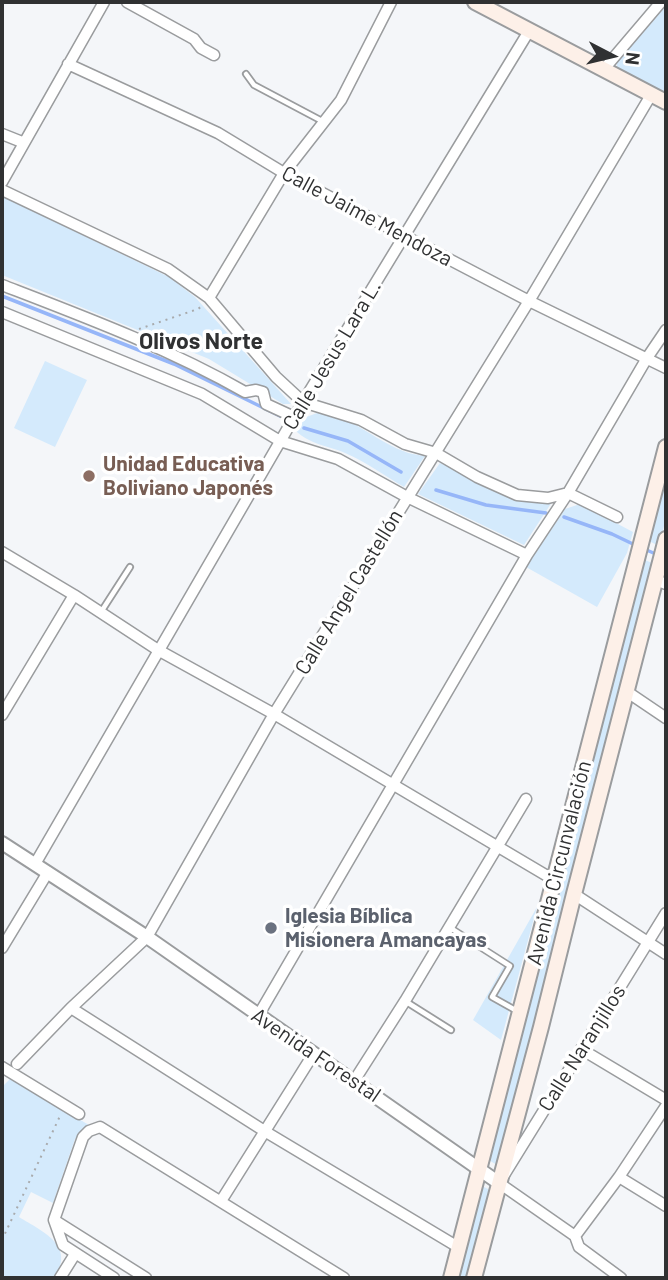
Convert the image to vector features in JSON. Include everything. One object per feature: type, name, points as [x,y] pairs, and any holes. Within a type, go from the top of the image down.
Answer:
[{"type":"main road","points":[[475,2],[666,103]]},
{"type":"main road","name":"Avenida Circunvalación","points":[[451,1278],[666,447]]},
{"type":"main road","name":"Avenida Circunvalación","points":[[474,1278],[626,691],[660,577],[666,543]]},
{"type":"street","points":[[2,182],[22,142],[104,2]]},
{"type":"street","points":[[127,2],[194,39],[201,48],[214,55]]},
{"type":"street","points":[[209,298],[284,173],[341,100],[391,2]]},
{"type":"street","points":[[604,69],[661,2]]},
{"type":"street","name":"Calle Jesus Lara L.","points":[[35,864],[294,417],[529,31]]},
{"type":"street","name":"Calle Jaime Mendoza","points":[[68,64],[218,133],[284,173],[529,301],[666,368]]},
{"type":"street","name":"Calle Angel Castellón","points":[[7,1070],[147,937],[274,714],[529,301],[651,94]]},
{"type":"street","points":[[2,134],[22,142]]},
{"type":"street","points":[[2,190],[168,269],[209,298],[276,377],[303,402],[361,420],[405,444],[436,453],[477,477],[517,495],[548,498],[568,493],[617,517]]},
{"type":"street","points":[[2,285],[124,333],[201,367],[245,392],[263,392],[266,404],[294,417]]},
{"type":"street","points":[[2,312],[202,394],[280,441],[338,459],[407,497],[527,555]]},
{"type":"street","points":[[258,1016],[527,555],[568,493],[666,330]]},
{"type":"street","points":[[2,566],[5,554],[158,650],[274,714],[393,787],[554,880]]},
{"type":"street","points":[[2,715],[74,595]]},
{"type":"street","points":[[626,691],[666,718]]},
{"type":"street","points":[[354,1080],[405,1001],[526,799]]},
{"type":"street","name":"Avenida Forestal","points":[[2,843],[147,937],[354,1080],[575,1236],[579,1247],[621,1278]]},
{"type":"street","points":[[2,948],[48,872]]},
{"type":"street","points":[[574,894],[666,954]]},
{"type":"street","name":"Calle Naranjillos","points":[[499,1183],[666,912]]},
{"type":"street","points":[[71,1008],[265,1132],[458,1247]]},
{"type":"street","points":[[582,1049],[666,1100]]},
{"type":"street","points":[[221,1201],[314,1053]]},
{"type":"street","points":[[7,1070],[79,1114]]},
{"type":"street","points":[[575,1236],[619,1177],[666,1106]]},
{"type":"street","points":[[114,1278],[63,1245],[54,1220],[83,1137],[89,1131],[100,1127],[344,1278]]},
{"type":"street","points":[[619,1177],[666,1206]]},
{"type":"street","points":[[54,1220],[146,1278]]},
{"type":"street","points":[[60,1278],[75,1254]]},
{"type":"street","points":[[599,1278],[606,1267]]},
{"type":"lane","points":[[247,74],[254,85],[324,122]]},
{"type":"lane","points":[[100,612],[130,567]]},
{"type":"lane","points":[[449,927],[510,965],[492,997],[520,1013]]},
{"type":"lane","points":[[405,1001],[451,1030]]},
{"type":"path","points":[[124,333],[198,309],[209,298]]},
{"type":"path","points":[[2,1240],[65,1105]]},
{"type":"shaded area","points":[[666,6],[666,94],[617,69],[617,63]]},
{"type":"shaded area","points":[[2,196],[169,277],[195,297],[291,404],[283,404],[209,359],[2,275]]},
{"type":"shaded area","points":[[45,361],[87,380],[55,447],[14,428]]},
{"type":"shaded area","points":[[317,413],[343,419],[391,446],[425,456],[404,487],[360,461],[313,442],[295,430],[301,419]]},
{"type":"shaded area","points":[[440,463],[518,500],[552,502],[524,545],[418,494]]},
{"type":"shaded area","points":[[666,468],[666,518],[659,546],[647,540]]},
{"type":"shaded area","points":[[580,504],[633,532],[627,553],[597,607],[526,567],[565,509]]},
{"type":"shaded area","points":[[643,559],[654,564],[535,1029],[497,1165],[487,1159]]},
{"type":"shaded area","points":[[537,907],[501,1040],[473,1020]]},
{"type":"shaded area","points":[[10,1079],[89,1125],[75,1139],[53,1203],[31,1192],[19,1217],[46,1234],[59,1248],[60,1267],[54,1278],[2,1278],[2,1087]]},
{"type":"shaded area","points":[[484,1187],[490,1193],[468,1278],[455,1278],[479,1188]]},
{"type":"waterway","points":[[2,296],[174,364],[280,416]]},
{"type":"waterway","points":[[304,428],[348,441],[401,472]]},
{"type":"waterway","points":[[436,490],[486,505],[546,513]]},
{"type":"waterway","points":[[564,517],[635,545]]},
{"type":"waterway","points":[[642,548],[658,555]]},
{"type":"place","name":"Unidad Educativa Boliviano Japonés","points":[[89,476]]},
{"type":"place","name":"Iglesia Bíblica Misionera Amancayas","points":[[271,928]]},
{"type":"district","name":"Olivos Norte","points":[[201,341]]}]
